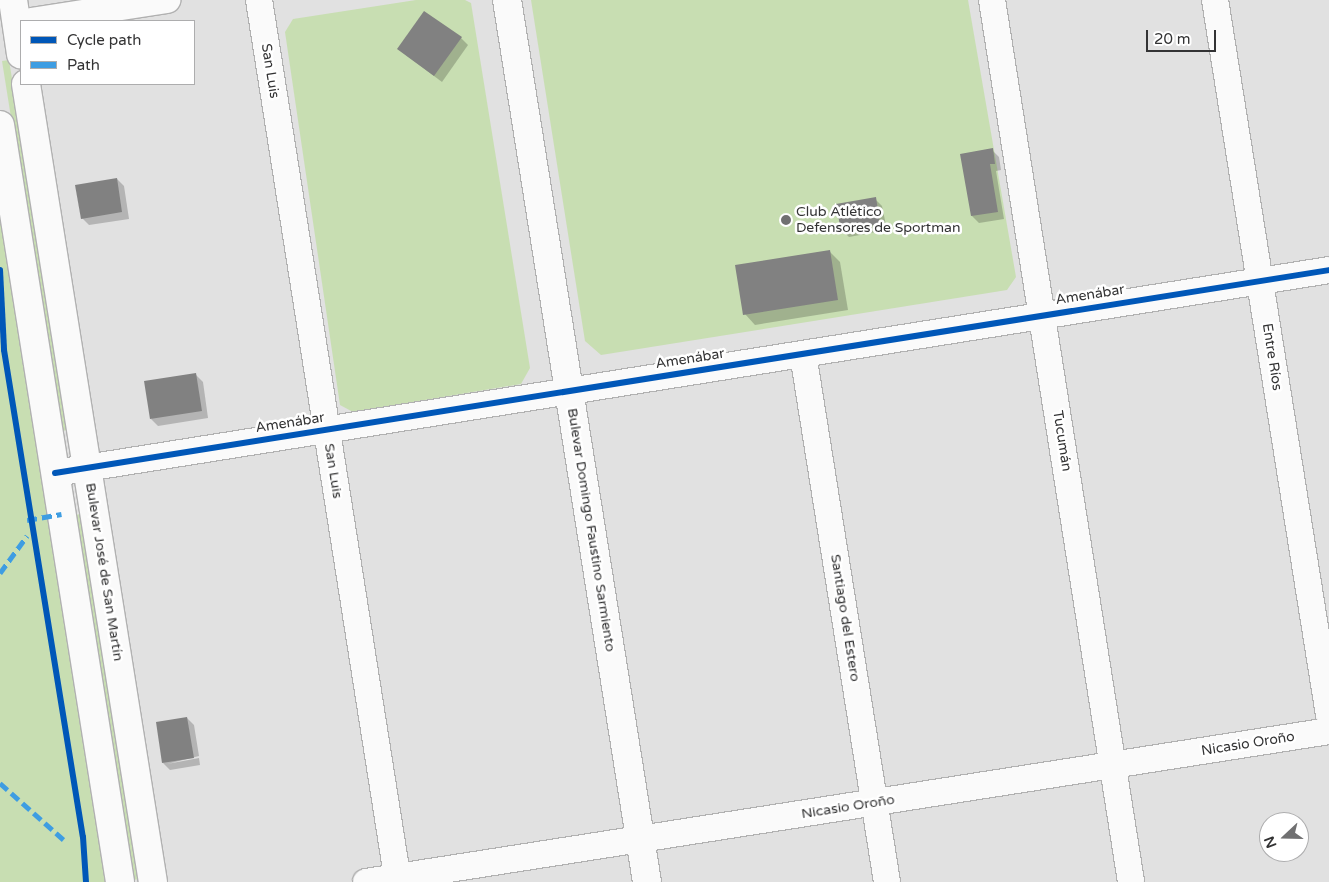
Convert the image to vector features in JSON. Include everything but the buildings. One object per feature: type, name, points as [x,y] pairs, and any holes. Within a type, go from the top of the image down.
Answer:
[{"type":"main road","name":"Bulevar Domingo Faustino Sarmiento","points":[[507,0],[647,882]]},
{"type":"main road","points":[[16,19],[20,47]]},
{"type":"main road","name":"Bulevar José de San Martín","points":[[26,85],[153,882]]},
{"type":"main road","points":[[0,125],[120,882]]},
{"type":"street","points":[[16,19],[167,0]]},
{"type":"street","name":"San Luis","points":[[259,0],[398,880]]},
{"type":"street","name":"Tucumán","points":[[992,0],[1131,882]]},
{"type":"street","name":"Entre Ríos","points":[[1215,0],[1329,715]]},
{"type":"street","name":"Amenábar","points":[[55,473],[1329,270]]},
{"type":"street","name":"Santiago del Estero","points":[[803,354],[887,882]]},
{"type":"street","name":"Nicasio Oroño","points":[[366,882],[398,880],[640,839],[1329,731]]},
{"type":"green space","points":[[416,0],[465,0],[471,3],[530,368],[521,384],[353,412],[340,405],[285,32],[293,19]]},
{"type":"green space","name":"Club Atlético Defensores de Sportman","points":[[531,0],[968,0],[1016,277],[1007,290],[601,355],[585,341]]},
{"type":"green space","points":[[9,60],[68,430],[61,431],[2,61]]},
{"type":"green space","points":[[0,125],[120,882],[0,882]]},
{"type":"green space","points":[[81,514],[139,879],[133,880],[75,515]]},
{"type":"marked path","points":[[27,520],[61,514]]},
{"type":"marked path","points":[[0,573],[27,536]]},
{"type":"marked path","points":[[0,783],[65,841]]},
{"type":"cycle path","points":[[0,270],[4,350],[83,837],[86,882]]},
{"type":"cycle path","points":[[55,473],[1329,270]]},
{"type":"place","name":"Club Atlético Defensores de Sportman","points":[[786,220]]}]
